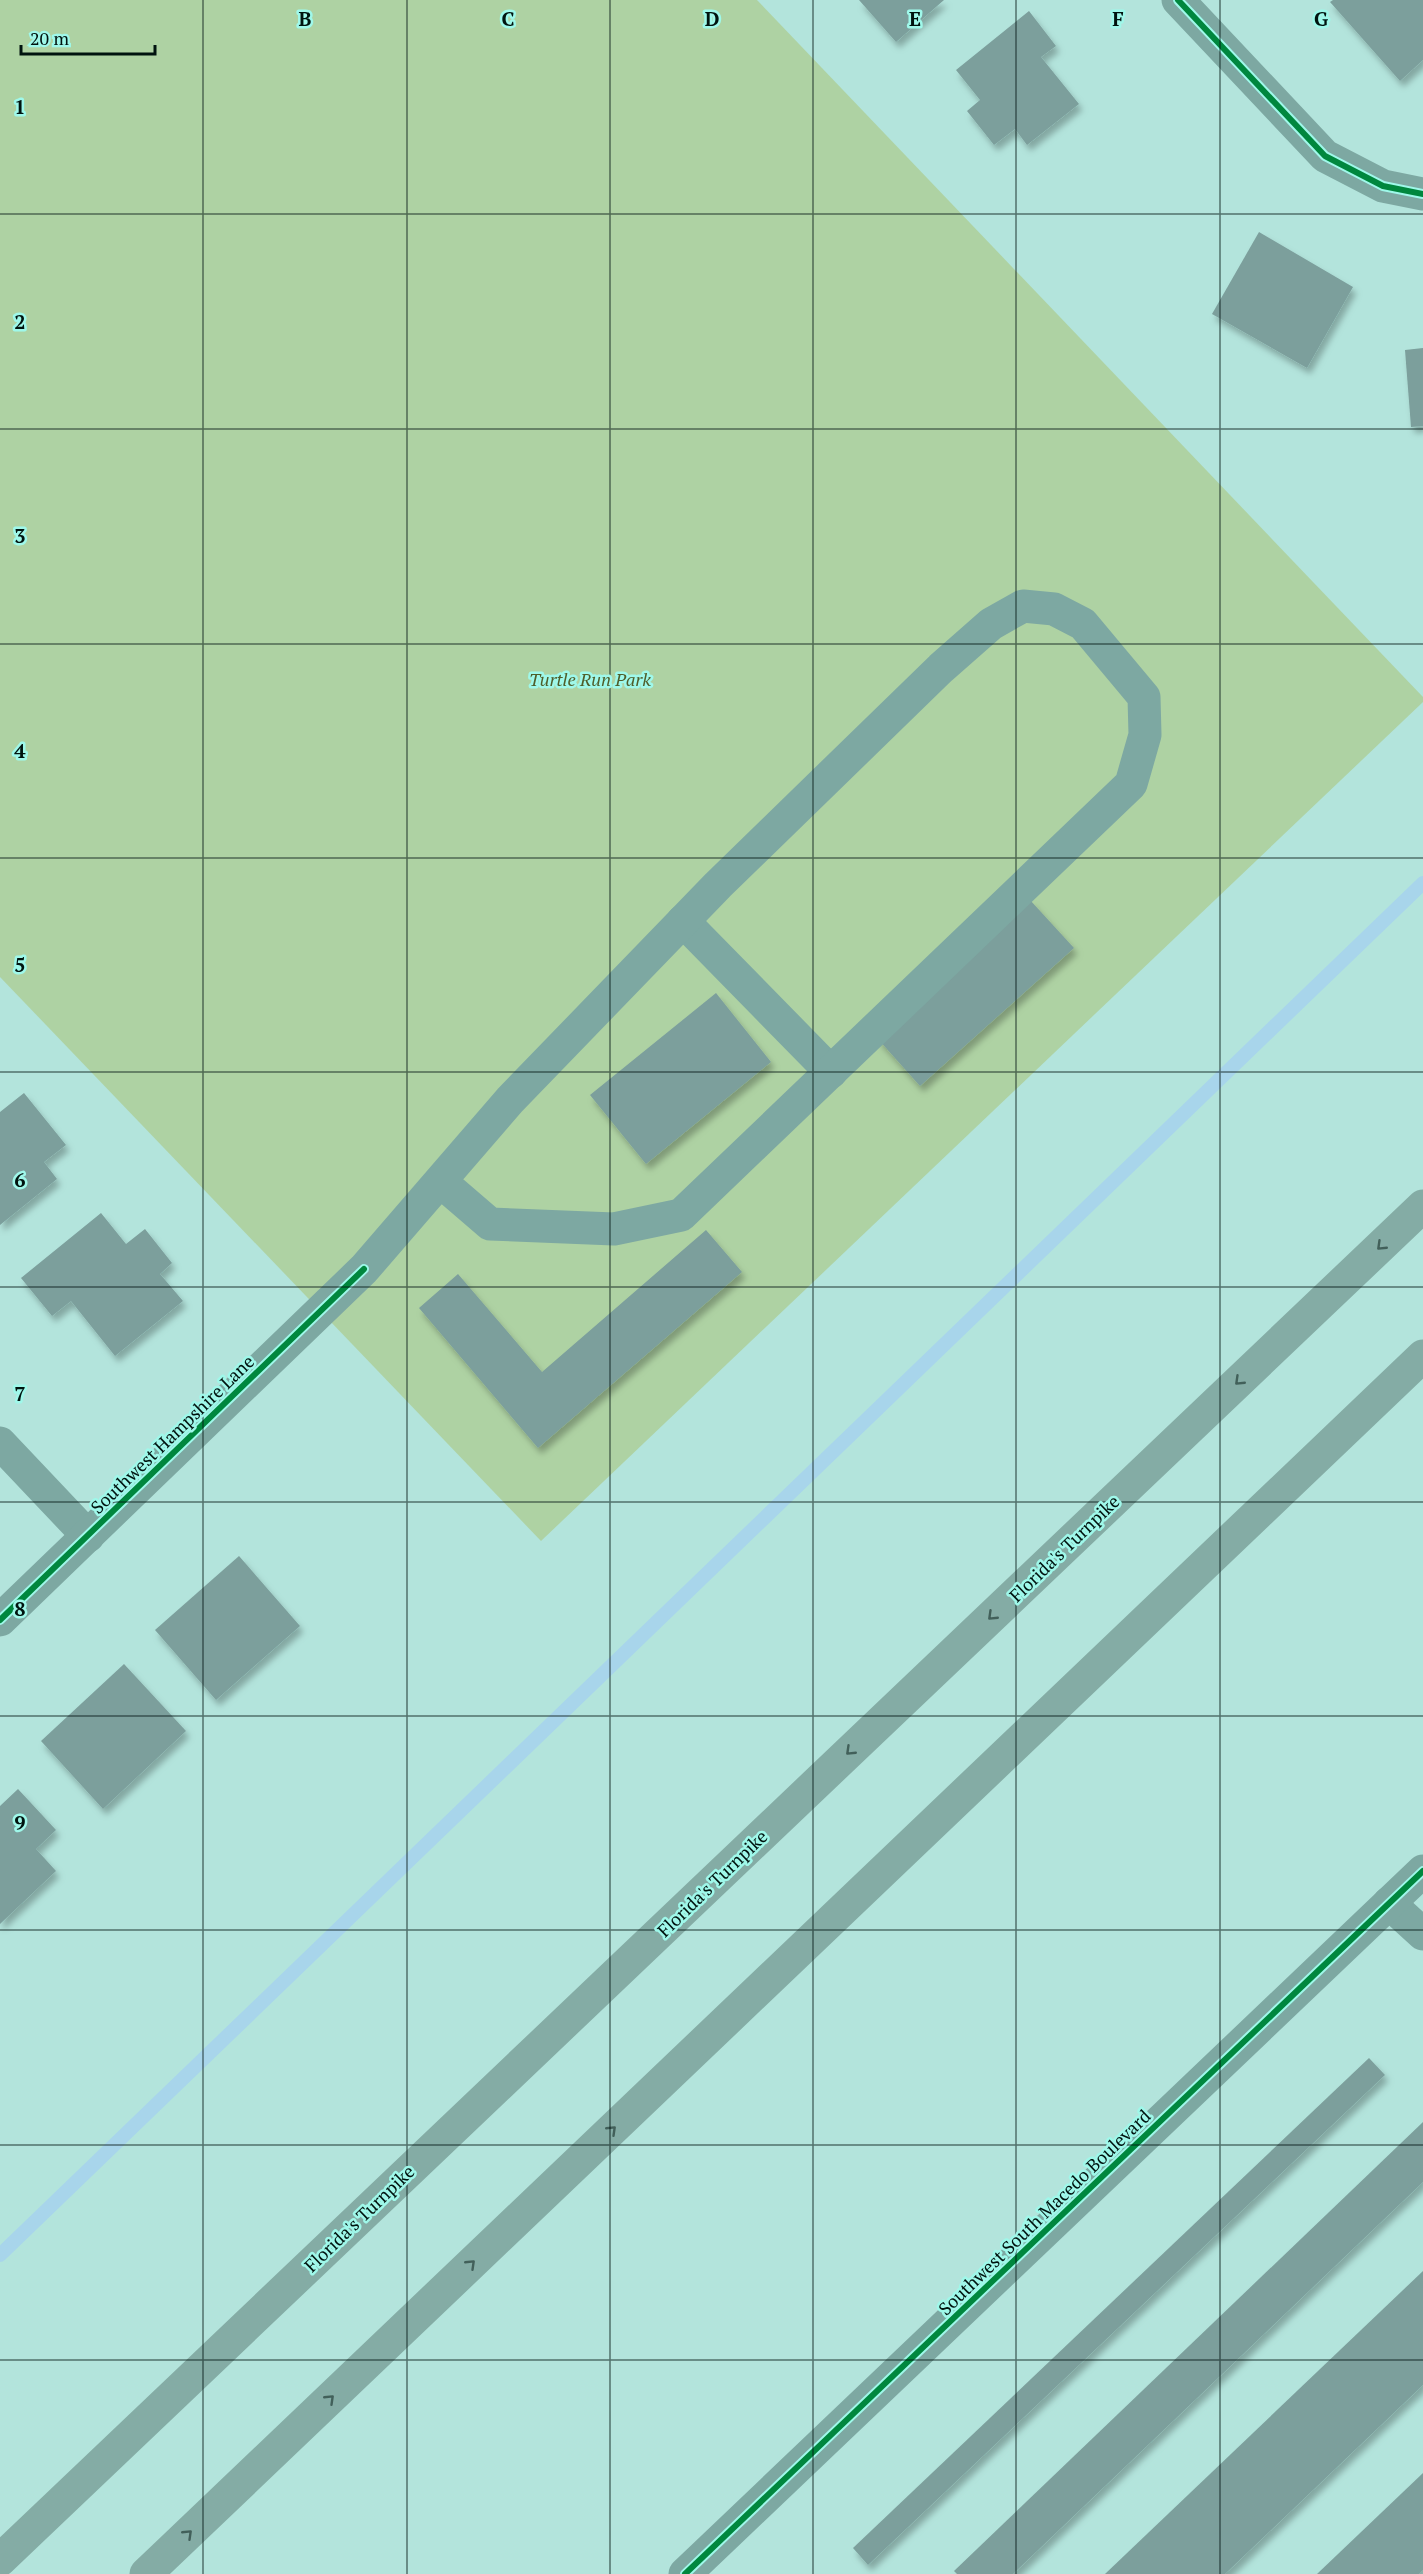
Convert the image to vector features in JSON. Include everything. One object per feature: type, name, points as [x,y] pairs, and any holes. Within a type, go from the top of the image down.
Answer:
[{"type":"highway","name":"Florida's Turnpike","points":[[0,2560],[1423,1206]]},
{"type":"highway","points":[[146,2574],[1423,1356]]},
{"type":"street","points":[[1178,0],[1326,156],[1383,186],[1423,194]]},
{"type":"street","name":"Southwest Hampshire Lane","points":[[0,1620],[364,1269],[440,1181],[510,1100],[683,921],[932,676],[991,624],[1023,606],[1054,609],[1083,624],[1144,697],[1145,735],[1131,784],[681,1215],[614,1229],[490,1224],[440,1181]]},
{"type":"street","points":[[683,921],[831,1072]]},
{"type":"street","points":[[0,1443],[88,1536]]},
{"type":"street","name":"Southwest South Macedo Boulevard","points":[[685,2574],[1423,1871]]},
{"type":"street","points":[[1389,1903],[1423,1934]]},
{"type":"green space","name":"Turtle Run Park","points":[[0,0],[757,0],[1423,697],[1423,702],[541,1541],[0,977]]},
{"type":"building","points":[[859,0],[944,0],[896,42]]},
{"type":"building","points":[[1333,0],[1423,0],[1423,60],[1400,81],[1330,2]]},
{"type":"building","points":[[1029,11],[1056,46],[1041,57],[1079,104],[1027,145],[1015,129],[994,145],[967,111],[980,100],[956,70]]},
{"type":"building","points":[[1259,232],[1353,287],[1307,368],[1212,314]]},
{"type":"building","points":[[1423,348],[1423,426],[1411,427],[1405,350]]},
{"type":"building","points":[[1030,900],[1074,948],[920,1086],[877,1038]]},
{"type":"building","points":[[716,993],[771,1062],[646,1164],[590,1095]]},
{"type":"building","points":[[24,1093],[66,1145],[44,1162],[57,1179],[0,1225],[0,1112]]},
{"type":"building","points":[[101,1213],[126,1244],[145,1229],[172,1263],[160,1274],[183,1301],[115,1356],[71,1301],[52,1316],[21,1278]]},
{"type":"building","points":[[706,1230],[742,1272],[538,1448],[419,1308],[458,1274],[542,1372]]},
{"type":"building","points":[[239,1556],[300,1626],[216,1700],[155,1630]]},
{"type":"building","points":[[124,1664],[186,1731],[103,1809],[41,1741]]},
{"type":"building","points":[[18,1789],[56,1830],[36,1849],[56,1871],[0,1924],[0,1806]]},
{"type":"building","points":[[1369,2058],[1385,2075],[868,2565],[853,2548]]},
{"type":"building","points":[[1423,2122],[1423,2182],[1013,2574],[957,2574],[954,2571]]},
{"type":"building","points":[[1423,2271],[1423,2385],[1225,2574],[1105,2574]]},
{"type":"building","points":[[1423,2473],[1423,2570],[1419,2574],[1317,2574]]},
{"type":"waterway","points":[[0,2255],[1423,883]]},
{"type":"cycle path","points":[[1178,0],[1325,156],[1383,186],[1423,194]]},
{"type":"cycle path","points":[[0,1620],[364,1269]]},
{"type":"cycle path","points":[[685,2574],[1423,1871]]}]
